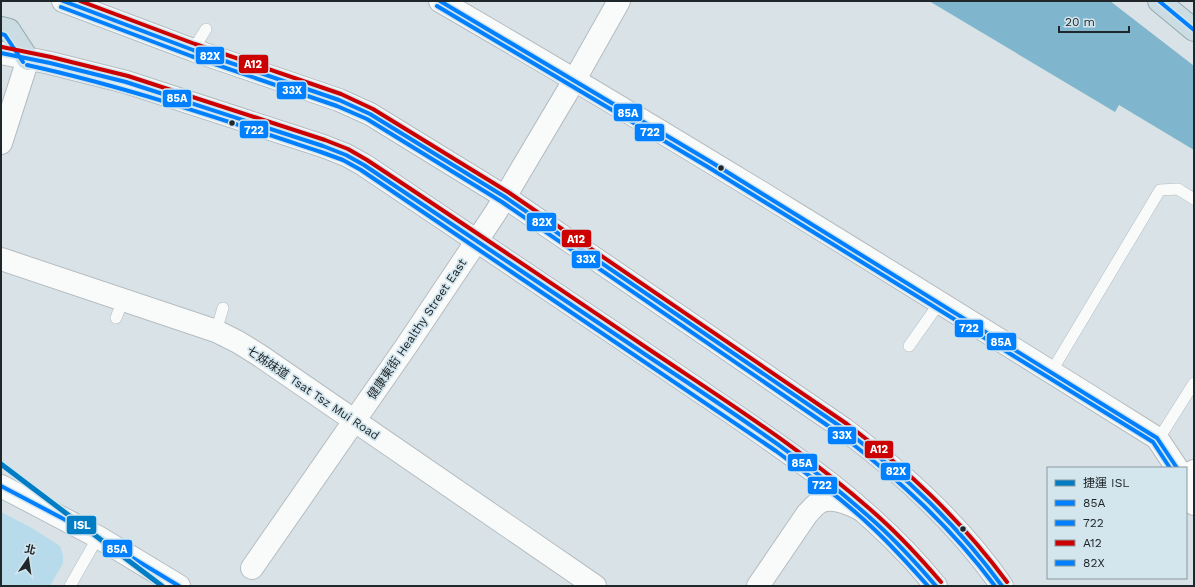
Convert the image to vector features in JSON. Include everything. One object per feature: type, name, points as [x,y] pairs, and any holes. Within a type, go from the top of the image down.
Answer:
[{"type":"highway","points":[[1159,1],[1194,30]]},
{"type":"highway","points":[[1,28],[9,30],[28,59]]},
{"type":"street","points":[[63,1],[193,50],[339,100],[370,114],[505,197],[844,429],[890,464],[952,524],[1002,586]]},
{"type":"street","points":[[440,1],[575,79],[1053,372],[1158,440],[1177,467]]},
{"type":"street","name":"健康東街 Healthy Street East","points":[[252,568],[478,241],[575,79],[619,1]]},
{"type":"street","points":[[1,53],[50,63],[126,82],[315,144],[346,155],[364,165],[806,464],[886,532],[908,553],[936,586]]},
{"type":"street","points":[[1,143],[28,59]]},
{"type":"street","name":"七姊妹道 Tsat Tsz Mui Road","points":[[1,259],[120,309],[216,331],[238,342],[595,586]]},
{"type":"street","points":[[1,486],[98,537],[179,586]]},
{"type":"street","points":[[1187,486],[1194,504]]},
{"type":"street","points":[[758,586],[807,514],[814,507],[823,501],[834,500],[860,509]]},
{"type":"lane","points":[[193,50],[206,29]]},
{"type":"lane","points":[[1053,372],[1053,369],[1160,190],[1178,189],[1194,199]]},
{"type":"lane","points":[[909,346],[940,302]]},
{"type":"lane","points":[[216,331],[223,308]]},
{"type":"lane","points":[[1158,440],[1194,383]]},
{"type":"lane","points":[[70,586],[98,537]]},
{"type":"shaded area","points":[[929,1],[1194,1],[1194,150],[1119,105],[1115,112]]},
{"type":"shaded area","points":[[1,512],[32,528],[60,546],[63,555],[63,563],[50,586],[1,586]]},
{"type":"pier","points":[[1110,1],[1194,1],[1194,66],[1189,62]]},
{"type":"metro line","name":"ISL","points":[[1,464],[162,586]]},
{"type":"transit line","name":"82X","points":[[63,1],[193,50],[339,100],[370,114],[505,197],[844,429],[909,483],[929,502],[967,542],[1002,586]]},
{"type":"transit line","name":"A12","points":[[80,1],[195,44],[341,94],[373,109],[508,192],[847,424],[892,460],[933,497],[953,517],[1007,582]]},
{"type":"transit line","name":"85A","points":[[440,1],[711,162],[1157,438],[1176,467]]},
{"type":"transit line","name":"82X","points":[[1159,1],[1194,30]]},
{"type":"transit line","name":"722","points":[[437,6],[708,167],[1153,442],[1169,467]]},
{"type":"transit line","name":"33X","points":[[61,7],[191,56],[337,106],[367,119],[502,202],[840,434],[862,451],[903,486],[942,524],[978,564],[995,586]]},
{"type":"transit line","name":"722","points":[[1,34],[5,35],[23,62]]},
{"type":"transit line","name":"A12","points":[[2,47],[51,57],[128,76],[325,140],[348,149],[367,160],[767,429],[826,472],[897,534],[941,582]]},
{"type":"transit line","name":"85A","points":[[1,53],[50,63],[126,82],[323,146],[346,155],[364,165],[737,416],[795,457],[823,478],[877,524],[936,586]]},
{"type":"transit line","name":"722","points":[[27,65],[101,83],[212,116],[321,152],[343,160],[361,170],[776,451],[864,519],[928,586]]},
{"type":"transit line","name":"85A","points":[[1,486],[98,537],[179,586]]}]
